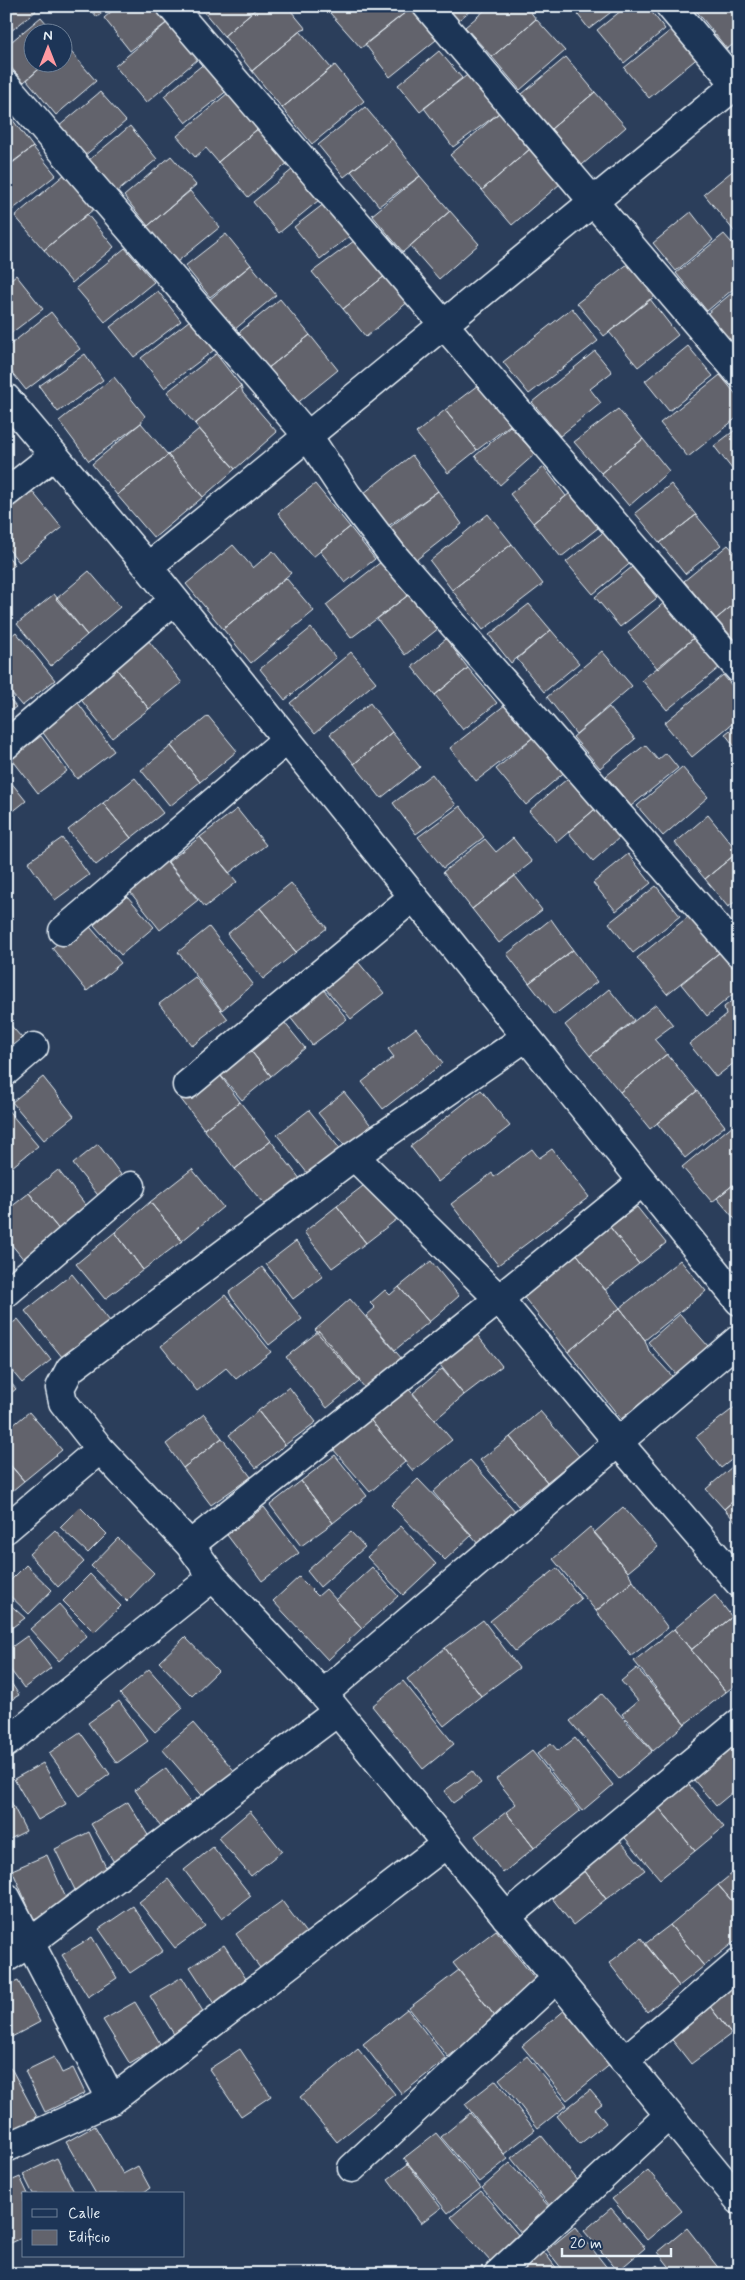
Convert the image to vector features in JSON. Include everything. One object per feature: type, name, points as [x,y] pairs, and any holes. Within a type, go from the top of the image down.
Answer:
[{"type":"street","points":[[170,6],[739,669]]},
{"type":"street","points":[[427,6],[739,374]]},
{"type":"street","points":[[148,567],[593,201],[738,85],[670,6]]},
{"type":"street","points":[[6,86],[308,436],[346,495],[392,554],[739,953]]},
{"type":"street","points":[[6,398],[148,567],[739,1301]]},
{"type":"street","points":[[6,493],[54,455]]},
{"type":"street","points":[[6,746],[174,600]]},
{"type":"street","points":[[63,931],[286,740]]},
{"type":"street","points":[[187,1084],[413,897]]},
{"type":"street","points":[[526,1037],[354,1156],[70,1369],[60,1388],[63,1402],[100,1449],[190,1546],[213,1577],[330,1703],[738,2198]]},
{"type":"street","points":[[6,1071],[34,1048]]},
{"type":"street","points":[[354,1156],[499,1299],[739,1583]]},
{"type":"street","points":[[190,1546],[642,1182]]},
{"type":"street","points":[[6,1293],[131,1186]]},
{"type":"street","points":[[6,1958],[32,1942],[330,1703],[618,1442],[739,1339]]},
{"type":"street","points":[[6,1529],[100,1449]]},
{"type":"street","points":[[6,1743],[213,1577]]},
{"type":"street","points":[[506,1917],[739,1724]]},
{"type":"street","points":[[6,2148],[112,2100],[446,1844]]},
{"type":"street","points":[[6,1897],[32,1942],[112,2100]]},
{"type":"street","points":[[624,2061],[739,1963]]},
{"type":"street","points":[[352,2168],[556,1979]]},
{"type":"street","points":[[498,2274],[669,2115]]},
{"type":"building","points":[[6,6],[32,6],[36,11],[6,35]]},
{"type":"building","points":[[88,6],[111,6],[97,17]]},
{"type":"building","points":[[118,6],[165,6],[174,17],[130,51],[104,18]]},
{"type":"building","points":[[199,6],[259,6],[224,36]]},
{"type":"building","points":[[259,6],[287,6],[306,29],[300,31],[252,71],[224,36]]},
{"type":"building","points":[[337,6],[410,6],[411,8],[361,48],[330,13]]},
{"type":"building","points":[[441,6],[476,6],[455,23]]},
{"type":"building","points":[[490,6],[526,6],[536,19],[492,57],[465,27]]},
{"type":"building","points":[[571,6],[619,6],[589,29]]},
{"type":"building","points":[[627,6],[647,6],[665,29],[624,63],[597,30]]},
{"type":"building","points":[[696,6],[739,6],[739,40],[727,49],[694,8]]},
{"type":"building","points":[[411,8],[436,40],[390,77],[365,44]]},
{"type":"building","points":[[41,17],[45,22],[35,22]]},
{"type":"building","points":[[174,17],[204,54],[146,103],[115,66]]},
{"type":"building","points":[[536,19],[565,51],[520,90],[492,57]]},
{"type":"building","points":[[676,26],[700,56],[649,98],[624,68]]},
{"type":"building","points":[[300,31],[331,68],[282,108],[252,71]]},
{"type":"building","points":[[22,33],[22,72],[36,72],[24,82],[6,62],[6,46]]},
{"type":"building","points":[[439,51],[462,78],[420,112],[398,85]]},
{"type":"building","points":[[72,53],[96,81],[56,115],[27,80],[36,72],[72,72]]},
{"type":"building","points":[[566,57],[595,92],[551,129],[522,94]]},
{"type":"building","points":[[211,58],[233,86],[186,123],[164,96]]},
{"type":"building","points":[[335,65],[364,101],[312,144],[282,108]]},
{"type":"building","points":[[470,73],[499,113],[453,147],[424,108]]},
{"type":"building","points":[[235,87],[265,123],[218,162],[206,148],[195,157],[177,136]]},
{"type":"building","points":[[100,92],[126,121],[83,157],[58,127]]},
{"type":"building","points":[[595,92],[626,127],[582,165],[551,129]]},
{"type":"building","points":[[365,107],[392,139],[344,177],[318,145]]},
{"type":"building","points":[[6,111],[33,147],[6,167]]},
{"type":"building","points":[[499,113],[530,149],[482,190],[450,155]]},
{"type":"building","points":[[130,126],[157,159],[117,192],[89,160]]},
{"type":"building","points":[[261,126],[290,161],[248,197],[218,162]]},
{"type":"building","points":[[392,139],[420,176],[379,206],[351,171]]},
{"type":"building","points":[[33,147],[56,175],[11,211],[6,205],[6,168]]},
{"type":"building","points":[[530,149],[560,184],[512,225],[482,190]]},
{"type":"building","points":[[171,156],[196,185],[148,226],[124,196]]},
{"type":"building","points":[[736,168],[739,171],[738,236],[704,194]]},
{"type":"building","points":[[293,169],[319,200],[279,233],[253,202]]},
{"type":"building","points":[[65,174],[94,209],[44,250],[15,216]]},
{"type":"building","points":[[420,176],[450,211],[403,252],[372,215]]},
{"type":"building","points":[[190,191],[220,227],[172,266],[143,230]]},
{"type":"building","points":[[329,200],[355,232],[320,259],[294,227]]},
{"type":"building","points":[[450,211],[479,244],[439,279],[410,246]]},
{"type":"building","points":[[691,212],[713,240],[676,271],[653,243]]},
{"type":"building","points":[[87,214],[114,247],[72,283],[44,250]]},
{"type":"building","points":[[226,234],[251,265],[210,297],[185,266]]},
{"type":"building","points":[[724,234],[739,251],[739,284],[707,311],[676,273]]},
{"type":"building","points":[[362,235],[386,275],[343,309],[312,272]]},
{"type":"building","points":[[125,248],[154,282],[105,322],[76,288]]},
{"type":"building","points":[[6,259],[13,268],[6,273]]},
{"type":"building","points":[[629,263],[655,296],[604,336],[577,303]]},
{"type":"building","points":[[251,265],[276,295],[234,330],[209,300]]},
{"type":"building","points":[[16,275],[43,309],[6,337],[6,283]]},
{"type":"building","points":[[386,275],[409,301],[366,337],[343,309]]},
{"type":"building","points":[[739,287],[739,355],[703,317]]},
{"type":"building","points":[[158,291],[181,321],[134,357],[110,327]]},
{"type":"building","points":[[280,299],[310,335],[267,369],[237,334]]},
{"type":"building","points":[[650,299],[678,335],[638,367],[609,332]]},
{"type":"building","points":[[572,308],[598,341],[529,394],[503,362]]},
{"type":"building","points":[[51,312],[80,349],[26,390],[6,365],[6,348]]},
{"type":"building","points":[[190,320],[214,350],[164,388],[141,358]]},
{"type":"building","points":[[310,335],[338,370],[295,405],[267,369]]},
{"type":"building","points":[[688,346],[713,376],[669,411],[645,381]]},
{"type":"building","points":[[595,351],[612,372],[590,389],[601,403],[560,436],[532,402]]},
{"type":"building","points":[[85,354],[103,380],[58,412],[39,386]]},
{"type":"building","points":[[216,354],[241,386],[195,424],[167,392]]},
{"type":"building","points":[[720,375],[739,398],[739,416],[688,457],[660,423]]},
{"type":"building","points":[[114,377],[145,416],[141,423],[89,461],[59,421]]},
{"type":"building","points":[[482,382],[514,422],[477,450],[445,410]]},
{"type":"building","points":[[241,386],[243,393],[277,432],[235,469],[195,424]]},
{"type":"building","points":[[618,409],[643,439],[601,473],[574,442]]},
{"type":"building","points":[[445,410],[477,450],[448,473],[416,433]]},
{"type":"building","points":[[141,423],[168,455],[117,495],[92,464]]},
{"type":"building","points":[[510,426],[535,454],[500,485],[475,456]]},
{"type":"building","points":[[739,427],[739,472],[736,474],[714,446]]},
{"type":"building","points":[[199,429],[235,469],[203,497],[168,455]]},
{"type":"building","points":[[643,439],[669,471],[629,506],[601,473]]},
{"type":"building","points":[[168,455],[203,497],[154,538],[117,495]]},
{"type":"building","points":[[412,455],[438,491],[384,529],[359,497]]},
{"type":"building","points":[[544,467],[566,496],[533,523],[510,494]]},
{"type":"building","points":[[315,484],[350,527],[313,557],[278,513]]},
{"type":"building","points":[[671,484],[696,515],[660,543],[635,513]]},
{"type":"building","points":[[575,489],[603,524],[561,557],[533,523]]},
{"type":"building","points":[[31,490],[62,528],[19,562],[6,546],[6,510]]},
{"type":"building","points":[[438,491],[462,524],[416,560],[390,527]]},
{"type":"building","points":[[488,514],[512,544],[452,590],[430,561]]},
{"type":"building","points":[[696,515],[721,545],[685,574],[660,543]]},
{"type":"building","points":[[350,527],[375,559],[345,583],[320,551]]},
{"type":"building","points":[[606,530],[633,561],[593,594],[566,562]]},
{"type":"building","points":[[512,544],[543,584],[483,630],[452,590]]},
{"type":"building","points":[[233,545],[253,568],[273,551],[291,573],[223,629],[186,584]]},
{"type":"building","points":[[728,545],[739,557],[739,600],[716,619],[684,581]]},
{"type":"building","points":[[6,554],[15,565],[6,572]]},
{"type":"building","points":[[386,558],[411,593],[351,638],[326,605]]},
{"type":"building","points":[[632,567],[657,598],[620,627],[595,597]]},
{"type":"building","points":[[89,571],[120,607],[87,635],[56,599]]},
{"type":"building","points":[[286,578],[314,611],[251,663],[223,629]]},
{"type":"building","points":[[411,593],[439,628],[405,655],[377,619]]},
{"type":"building","points":[[54,594],[87,635],[51,666],[17,624]]},
{"type":"building","points":[[739,600],[739,645],[716,619]]},
{"type":"building","points":[[666,601],[695,637],[658,669],[628,633]]},
{"type":"building","points":[[529,604],[551,630],[511,663],[489,635]]},
{"type":"building","points":[[311,628],[336,658],[285,700],[260,669]]},
{"type":"building","points":[[551,630],[579,663],[544,692],[517,659]]},
{"type":"building","points":[[16,632],[55,680],[22,706],[6,687],[6,640]]},
{"type":"building","points":[[695,637],[720,667],[667,710],[642,680]]},
{"type":"building","points":[[446,639],[468,668],[435,695],[412,667]]},
{"type":"building","points":[[148,640],[182,683],[149,709],[115,667]]},
{"type":"building","points":[[602,651],[632,686],[576,734],[547,697]]},
{"type":"building","points":[[351,652],[376,682],[315,733],[290,703]]},
{"type":"building","points":[[115,667],[149,709],[112,738],[78,696]]},
{"type":"building","points":[[468,668],[497,703],[463,730],[435,695]]},
{"type":"building","points":[[723,675],[739,694],[739,718],[692,757],[664,723]]},
{"type":"building","points":[[6,695],[16,707],[6,714]]},
{"type":"building","points":[[510,701],[536,735],[476,781],[450,748]]},
{"type":"building","points":[[78,703],[114,751],[77,779],[41,730]]},
{"type":"building","points":[[370,703],[392,732],[354,764],[330,734]]},
{"type":"building","points":[[609,707],[635,739],[600,768],[573,737]]},
{"type":"building","points":[[208,716],[237,751],[200,782],[171,746]]},
{"type":"building","points":[[739,723],[739,752],[725,734]]},
{"type":"building","points":[[392,732],[420,767],[381,798],[354,764]]},
{"type":"building","points":[[536,735],[567,770],[526,805],[496,769]]},
{"type":"building","points":[[41,736],[67,771],[38,793],[11,758]]},
{"type":"building","points":[[645,745],[658,760],[666,753],[678,768],[631,806],[606,776]]},
{"type":"building","points":[[171,746],[200,782],[170,806],[141,770]]},
{"type":"building","points":[[682,767],[708,797],[663,836],[637,806]]},
{"type":"building","points":[[432,774],[456,805],[416,834],[393,803]]},
{"type":"building","points":[[573,774],[601,804],[557,842],[529,811]]},
{"type":"building","points":[[6,776],[26,801],[6,817]]},
{"type":"building","points":[[135,778],[163,813],[131,838],[103,803]]},
{"type":"building","points":[[103,803],[131,838],[96,865],[68,830]]},
{"type":"building","points":[[460,806],[484,837],[443,868],[418,837]]},
{"type":"building","points":[[237,809],[266,845],[229,873],[200,837]]},
{"type":"building","points":[[595,809],[620,837],[593,861],[568,832]]},
{"type":"building","points":[[708,815],[738,852],[705,879],[675,843]]},
{"type":"building","points":[[200,837],[237,882],[205,907],[168,862]]},
{"type":"building","points":[[62,838],[89,875],[55,900],[28,862]]},
{"type":"building","points":[[513,838],[532,862],[472,909],[443,872],[485,839],[496,852]]},
{"type":"building","points":[[738,852],[739,899],[728,907],[705,879]]},
{"type":"building","points":[[628,854],[651,883],[616,911],[593,883]]},
{"type":"building","points":[[164,858],[198,900],[160,930],[127,888]]},
{"type":"building","points":[[515,876],[542,910],[499,943],[472,909]]},
{"type":"building","points":[[291,883],[327,928],[296,952],[260,908]]},
{"type":"building","points":[[656,886],[680,916],[633,953],[609,923]]},
{"type":"building","points":[[127,896],[154,927],[121,955],[94,925]]},
{"type":"building","points":[[260,908],[296,952],[263,979],[227,934]]},
{"type":"building","points":[[689,916],[720,952],[667,994],[637,958]]},
{"type":"building","points":[[551,919],[573,950],[529,983],[507,954]]},
{"type":"building","points":[[85,921],[121,963],[87,991],[52,948]]},
{"type":"building","points":[[209,927],[253,984],[222,1010],[178,952]]},
{"type":"building","points":[[573,950],[597,982],[554,1015],[529,983]]},
{"type":"building","points":[[720,952],[739,975],[739,989],[707,1016],[681,984]]},
{"type":"building","points":[[354,957],[384,993],[351,1019],[321,983]]},
{"type":"building","points":[[195,977],[228,1019],[192,1046],[159,1004]]},
{"type":"building","points":[[320,985],[347,1019],[312,1045],[286,1012]]},
{"type":"building","points":[[609,989],[634,1020],[590,1056],[565,1025]]},
{"type":"building","points":[[739,995],[739,1059],[716,1077],[689,1044],[726,1015],[724,1007]]},
{"type":"building","points":[[656,1004],[673,1025],[654,1039],[667,1054],[620,1092],[590,1056]]},
{"type":"building","points":[[280,1017],[305,1048],[271,1076],[247,1046]]},
{"type":"building","points":[[6,1020],[22,1038],[6,1051]]},
{"type":"building","points":[[416,1028],[443,1063],[383,1109],[362,1082],[394,1057],[388,1049]]},
{"type":"building","points":[[247,1046],[271,1076],[242,1100],[217,1071]]},
{"type":"building","points":[[667,1054],[697,1091],[650,1129],[620,1092]]},
{"type":"building","points":[[217,1071],[240,1102],[204,1129],[180,1098]]},
{"type":"building","points":[[43,1077],[74,1116],[44,1140],[12,1102]]},
{"type":"building","points":[[481,1090],[510,1126],[438,1182],[410,1146]]},
{"type":"building","points":[[697,1091],[725,1126],[685,1158],[657,1123]]},
{"type":"building","points":[[344,1092],[374,1129],[348,1150],[318,1113]]},
{"type":"building","points":[[240,1102],[271,1141],[235,1169],[204,1129]]},
{"type":"building","points":[[6,1108],[38,1146],[7,1171],[6,1170]]},
{"type":"building","points":[[309,1110],[344,1154],[312,1179],[277,1135]]},
{"type":"building","points":[[739,1120],[739,1180],[712,1202],[682,1167]]},
{"type":"building","points":[[271,1141],[307,1188],[272,1214],[235,1169]]},
{"type":"building","points":[[98,1144],[125,1180],[101,1199],[73,1164]]},
{"type":"building","points":[[532,1149],[539,1158],[552,1149],[589,1197],[498,1265],[451,1204],[492,1173],[494,1177]]},
{"type":"building","points":[[192,1169],[223,1207],[182,1241],[150,1202]]},
{"type":"building","points":[[58,1170],[89,1209],[61,1232],[29,1193]]},
{"type":"building","points":[[372,1179],[401,1216],[366,1243],[337,1206]]},
{"type":"building","points":[[739,1180],[739,1224],[717,1198]]},
{"type":"building","points":[[29,1193],[61,1232],[25,1261],[6,1238],[6,1211]]},
{"type":"building","points":[[150,1202],[182,1241],[143,1270],[115,1232]]},
{"type":"building","points":[[337,1206],[366,1243],[332,1268],[304,1232]]},
{"type":"building","points":[[637,1207],[666,1243],[639,1264],[610,1227]]},
{"type":"building","points":[[610,1227],[639,1264],[605,1290],[576,1253]]},
{"type":"building","points":[[115,1232],[143,1270],[105,1299],[76,1264]]},
{"type":"building","points":[[296,1241],[323,1276],[293,1299],[266,1264]]},
{"type":"building","points":[[576,1253],[620,1308],[568,1352],[522,1295]]},
{"type":"building","points":[[680,1260],[706,1291],[645,1340],[620,1308]]},
{"type":"building","points":[[431,1261],[459,1296],[429,1322],[399,1287]]},
{"type":"building","points":[[262,1267],[302,1319],[269,1345],[229,1292]]},
{"type":"building","points":[[72,1274],[114,1326],[67,1363],[25,1311]]},
{"type":"building","points":[[399,1287],[429,1322],[395,1350],[366,1316],[375,1308],[370,1303],[385,1290],[390,1295]]},
{"type":"building","points":[[225,1295],[271,1352],[236,1379],[226,1368],[197,1391],[161,1346]]},
{"type":"building","points":[[350,1299],[403,1360],[366,1389],[315,1330]]},
{"type":"building","points":[[620,1308],[645,1340],[649,1351],[673,1377],[621,1419],[568,1352]]},
{"type":"building","points":[[680,1314],[708,1346],[676,1374],[648,1342]]},
{"type":"building","points":[[18,1319],[51,1360],[22,1383],[6,1364],[6,1328]]},
{"type":"building","points":[[319,1331],[360,1381],[327,1408],[286,1357]]},
{"type":"building","points":[[474,1331],[502,1366],[464,1395],[436,1360]]},
{"type":"building","points":[[442,1369],[464,1395],[435,1420],[413,1393]]},
{"type":"building","points":[[6,1377],[16,1389],[6,1397]]},
{"type":"building","points":[[406,1386],[452,1440],[413,1471],[368,1417]]},
{"type":"building","points":[[289,1387],[316,1422],[285,1445],[258,1411]]},
{"type":"building","points":[[739,1404],[739,1454],[721,1468],[696,1437]]},
{"type":"building","points":[[258,1411],[285,1445],[256,1468],[229,1435]]},
{"type":"building","points":[[540,1411],[579,1456],[547,1482],[510,1437]]},
{"type":"building","points":[[29,1412],[62,1450],[24,1481],[6,1460],[6,1431]]},
{"type":"building","points":[[204,1414],[222,1438],[183,1468],[166,1444]]},
{"type":"building","points":[[368,1417],[405,1462],[370,1492],[332,1448]]},
{"type":"building","points":[[510,1437],[547,1482],[518,1506],[480,1460]]},
{"type":"building","points":[[222,1438],[251,1477],[211,1505],[183,1468]]},
{"type":"building","points":[[335,1455],[367,1496],[333,1523],[301,1481]]},
{"type":"building","points":[[6,1460],[24,1481],[6,1496]]},
{"type":"building","points":[[470,1460],[517,1513],[479,1545],[433,1492]]},
{"type":"building","points":[[739,1461],[739,1496],[724,1509],[706,1489]]},
{"type":"building","points":[[418,1479],[472,1535],[445,1560],[391,1505]]},
{"type":"building","points":[[301,1481],[333,1523],[301,1546],[270,1505]]},
{"type":"building","points":[[739,1496],[739,1525],[724,1509]]},
{"type":"building","points":[[80,1507],[107,1534],[88,1553],[60,1527]]},
{"type":"building","points":[[264,1507],[299,1553],[262,1581],[227,1535]]},
{"type":"building","points":[[623,1507],[658,1547],[628,1572],[594,1533]]},
{"type":"building","points":[[401,1526],[436,1564],[403,1595],[367,1557]]},
{"type":"building","points":[[590,1527],[628,1572],[633,1581],[596,1611],[553,1559]]},
{"type":"building","points":[[55,1530],[84,1562],[58,1587],[29,1554]]},
{"type":"building","points":[[351,1532],[365,1547],[320,1587],[307,1571]]},
{"type":"building","points":[[118,1538],[154,1573],[127,1601],[91,1566]]},
{"type":"building","points":[[26,1565],[52,1590],[29,1614],[6,1592],[6,1585]]},
{"type":"building","points":[[372,1567],[398,1596],[362,1628],[336,1600]]},
{"type":"building","points":[[557,1568],[581,1599],[515,1651],[490,1621]]},
{"type":"building","points":[[90,1574],[121,1606],[94,1632],[63,1601]]},
{"type":"building","points":[[299,1577],[318,1596],[326,1589],[362,1628],[328,1660],[273,1601]]},
{"type":"building","points":[[633,1581],[668,1628],[631,1656],[596,1611]]},
{"type":"building","points":[[715,1595],[732,1617],[691,1650],[674,1629]]},
{"type":"building","points":[[6,1601],[25,1618],[6,1632]]},
{"type":"building","points":[[59,1604],[87,1636],[59,1661],[30,1629]]},
{"type":"building","points":[[732,1617],[739,1625],[739,1682],[726,1692],[691,1650]]},
{"type":"building","points":[[483,1620],[519,1668],[481,1696],[445,1648]]},
{"type":"building","points":[[674,1629],[726,1692],[685,1724],[634,1661]]},
{"type":"building","points":[[27,1636],[51,1668],[24,1688],[6,1664],[6,1651]]},
{"type":"building","points":[[185,1637],[218,1671],[192,1696],[159,1662]]},
{"type":"building","points":[[445,1648],[481,1696],[444,1726],[407,1679]]},
{"type":"building","points":[[637,1668],[685,1724],[653,1751],[622,1714],[638,1701],[621,1681]]},
{"type":"building","points":[[149,1669],[183,1708],[155,1732],[120,1694]]},
{"type":"building","points":[[6,1675],[19,1695],[6,1703]]},
{"type":"building","points":[[403,1681],[454,1744],[423,1769],[372,1706]]},
{"type":"building","points":[[602,1694],[652,1751],[619,1779],[570,1721]]},
{"type":"building","points":[[119,1701],[148,1741],[117,1763],[88,1723]]},
{"type":"building","points":[[193,1723],[237,1774],[206,1800],[162,1749]]},
{"type":"building","points":[[80,1732],[110,1774],[80,1796],[49,1753]]},
{"type":"building","points":[[575,1738],[613,1785],[582,1811],[537,1754],[551,1743],[558,1751]]},
{"type":"building","points":[[729,1740],[739,1752],[739,1787],[716,1806],[688,1773]]},
{"type":"building","points":[[532,1751],[580,1811],[534,1848],[506,1812],[516,1804],[496,1779]]},
{"type":"building","points":[[43,1763],[66,1804],[38,1820],[14,1779]]},
{"type":"building","points":[[166,1768],[199,1814],[168,1836],[135,1790]]},
{"type":"building","points":[[472,1771],[481,1783],[453,1803],[444,1791]]},
{"type":"building","points":[[684,1779],[724,1827],[695,1851],[655,1803]]},
{"type":"building","points":[[6,1792],[26,1831],[6,1841]]},
{"type":"building","points":[[128,1802],[155,1847],[118,1869],[91,1824]]},
{"type":"building","points":[[655,1803],[695,1851],[660,1879],[620,1832]]},
{"type":"building","points":[[250,1811],[282,1851],[251,1876],[218,1838]]},
{"type":"building","points":[[506,1812],[534,1848],[503,1873],[475,1836]]},
{"type":"building","points":[[89,1832],[111,1878],[77,1894],[55,1849]]},
{"type":"building","points":[[617,1837],[645,1870],[606,1899],[581,1866]]},
{"type":"building","points":[[213,1847],[251,1896],[222,1919],[184,1870]]},
{"type":"building","points":[[47,1855],[69,1905],[34,1920],[12,1870]]},
{"type":"building","points":[[581,1866],[606,1899],[573,1925],[548,1893]]},
{"type":"building","points":[[739,1868],[739,1909],[718,1885]]},
{"type":"building","points":[[168,1879],[205,1926],[175,1948],[139,1902]]},
{"type":"building","points":[[718,1885],[739,1909],[739,1938],[704,1966],[670,1925]]},
{"type":"building","points":[[282,1901],[312,1941],[265,1975],[236,1934]]},
{"type":"building","points":[[133,1906],[163,1951],[130,1973],[99,1929]]},
{"type":"building","points":[[670,1925],[704,1966],[679,1986],[645,1944]]},
{"type":"building","points":[[496,1930],[540,1985],[497,2019],[453,1963]]},
{"type":"building","points":[[92,1937],[117,1978],[88,1997],[62,1955]]},
{"type":"building","points":[[641,1938],[679,1986],[647,2012],[609,1963]]},
{"type":"building","points":[[224,1945],[252,1988],[218,2010],[190,1967]]},
{"type":"building","points":[[459,1970],[497,2019],[448,2057],[409,2008]]},
{"type":"building","points":[[182,1977],[207,2018],[175,2036],[150,1996]]},
{"type":"building","points":[[732,1977],[739,1985],[739,2028],[731,2034],[705,2000]]},
{"type":"building","points":[[18,1981],[40,2022],[6,2040],[6,1986]]},
{"type":"building","points":[[705,2000],[731,2034],[691,2064],[666,2032]]},
{"type":"building","points":[[135,2002],[161,2045],[130,2064],[103,2020]]},
{"type":"building","points":[[407,2009],[446,2059],[402,2094],[363,2044]]},
{"type":"building","points":[[566,2009],[612,2063],[567,2100],[522,2046]]},
{"type":"building","points":[[240,2049],[271,2096],[241,2116],[209,2069]]},
{"type":"building","points":[[358,2049],[395,2094],[337,2142],[300,2097]]},
{"type":"building","points":[[527,2056],[567,2105],[538,2128],[499,2079]]},
{"type":"building","points":[[54,2057],[62,2073],[73,2068],[85,2093],[45,2112],[25,2071]]},
{"type":"building","points":[[11,2068],[37,2117],[7,2133],[6,2071]]},
{"type":"building","points":[[496,2080],[535,2130],[504,2154],[465,2104]]},
{"type":"building","points":[[590,2090],[602,2104],[595,2109],[606,2123],[580,2144],[557,2116]]},
{"type":"building","points":[[470,2113],[508,2159],[479,2182],[441,2137]]},
{"type":"building","points":[[95,2126],[123,2174],[138,2166],[150,2188],[144,2192],[95,2192],[66,2142]]},
{"type":"building","points":[[436,2133],[481,2188],[448,2213],[404,2158]]},
{"type":"building","points":[[541,2135],[579,2182],[550,2206],[511,2158]]},
{"type":"building","points":[[57,2158],[74,2192],[32,2192],[23,2174]]},
{"type":"building","points":[[510,2163],[551,2209],[522,2234],[482,2188]]},
{"type":"building","points":[[408,2164],[441,2208],[421,2223],[388,2179]]},
{"type":"building","points":[[648,2170],[682,2211],[647,2240],[612,2199]]},
{"type":"building","points":[[20,2177],[27,2192],[22,2192],[22,2238],[9,2244],[6,2237],[6,2183]]},
{"type":"building","points":[[481,2191],[519,2236],[490,2261],[451,2217]]},
{"type":"building","points":[[611,2208],[645,2248],[618,2271],[584,2231]]},
{"type":"building","points":[[575,2227],[612,2274],[566,2274],[547,2250]]},
{"type":"building","points":[[687,2228],[720,2270],[716,2274],[675,2274],[658,2252]]},
{"type":"building","points":[[544,2252],[561,2274],[517,2274]]},
{"type":"building","points":[[657,2265],[665,2274],[647,2274]]}]
